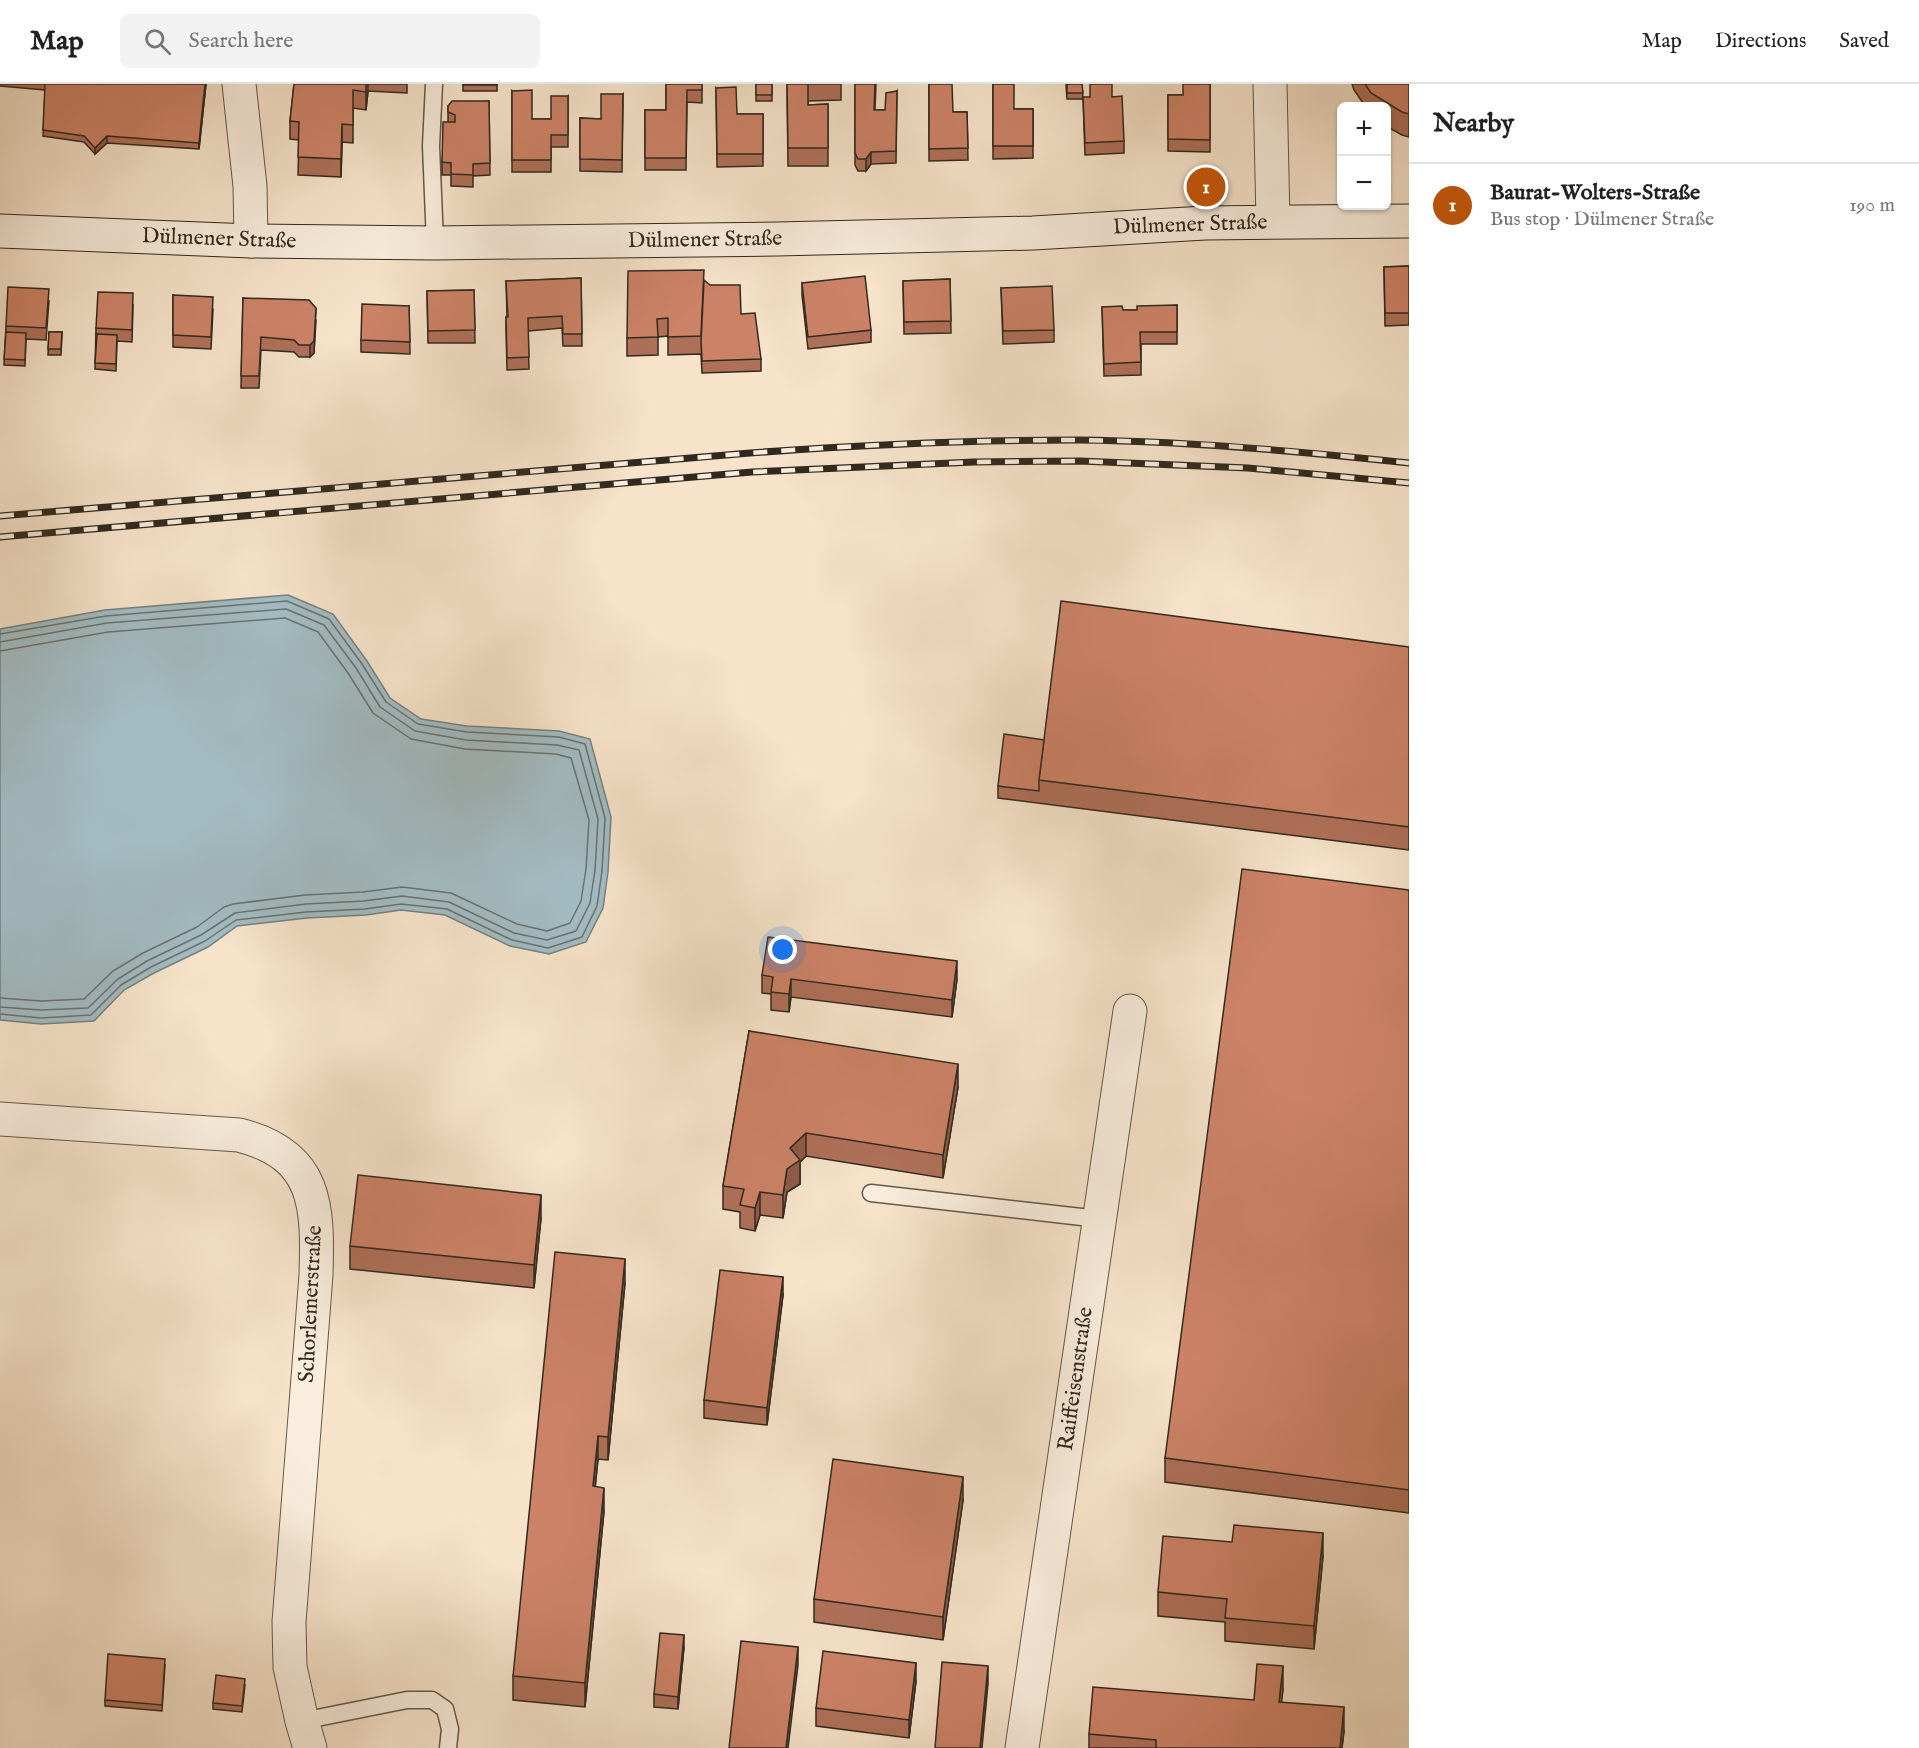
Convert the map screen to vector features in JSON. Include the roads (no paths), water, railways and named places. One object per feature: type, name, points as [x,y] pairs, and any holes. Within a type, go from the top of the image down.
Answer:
[{"type":"street","points":[[239,84],[250,186],[251,242]]},
{"type":"street","points":[[1270,84],[1273,221]]},
{"type":"street","name":"Dülmener Straße","points":[[0,231],[251,242],[435,243],[777,239],[1033,233],[1127,226],[1273,221],[1362,223],[1409,221]]},
{"type":"street","name":"Raiffeisenstraße","points":[[1022,1748],[1130,1011]]},
{"type":"street","name":"Schorlemerstraße","points":[[0,1119],[239,1135],[254,1139],[280,1152],[291,1161],[308,1184],[315,1207],[316,1275],[289,1622],[290,1667],[306,1734]]},
{"type":"lane","points":[[434,84],[431,146],[435,243]]},
{"type":"lane","points":[[871,1193],[1099,1219]]},
{"type":"lane","points":[[306,1734],[407,1700],[432,1700],[445,1709],[450,1729],[448,1748]]},
{"type":"water","points":[[288,595],[333,614],[390,698],[421,719],[467,726],[559,731],[590,739],[611,817],[608,872],[603,908],[586,942],[549,954],[510,946],[445,915],[401,910],[237,926],[208,947],[124,990],[94,1021],[41,1024],[0,1020],[0,629],[105,610]]},
{"type":"railway","points":[[0,516],[750,453],[914,444],[1078,440],[1161,442],[1409,463]]},
{"type":"railway","points":[[0,537],[752,472],[974,462],[1080,461],[1248,468],[1409,483]]},
{"type":"place","name":"Baurat-Wolters-Straße","points":[[1206,187]]}]
